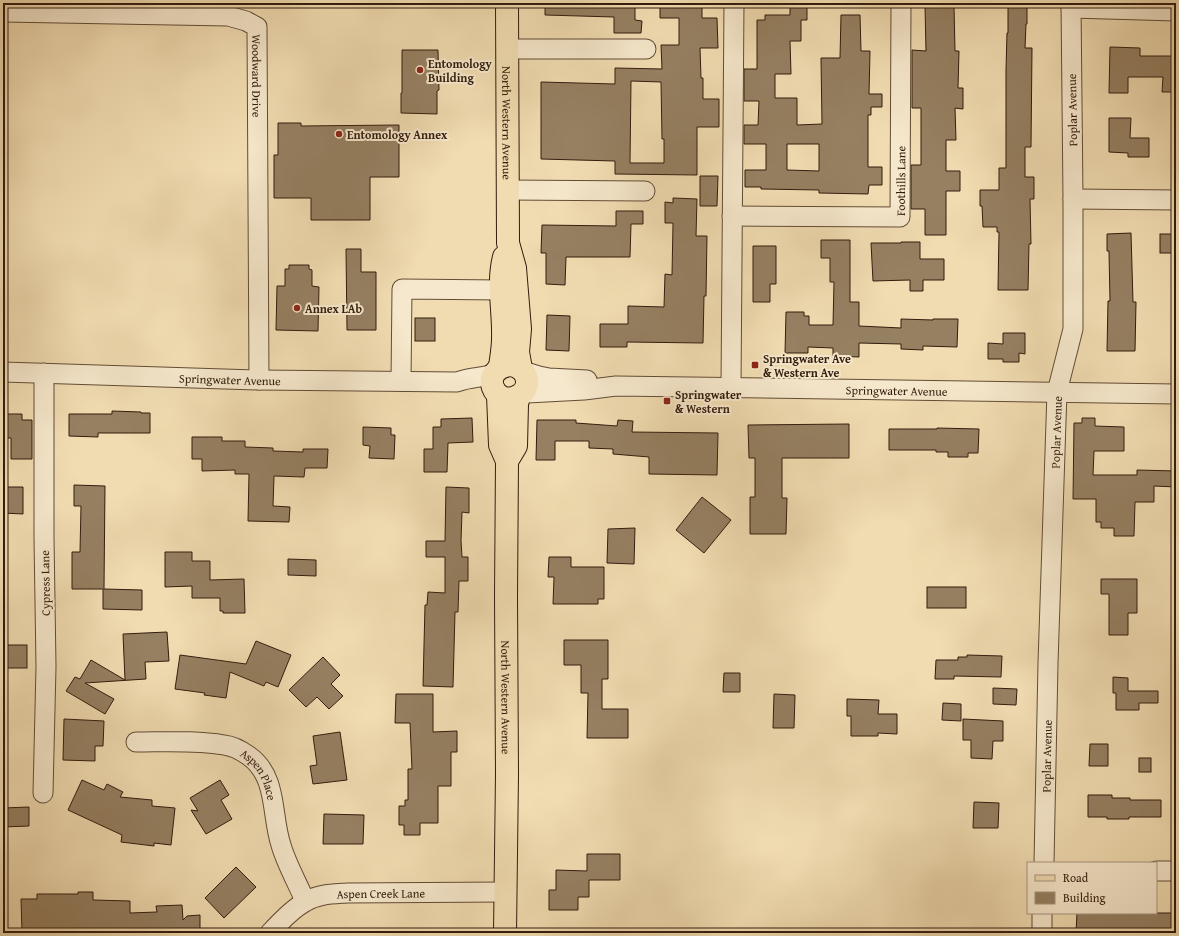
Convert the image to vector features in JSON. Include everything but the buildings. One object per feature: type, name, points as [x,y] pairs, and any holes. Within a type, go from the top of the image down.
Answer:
[{"type":"main road","name":"North Western Avenue","points":[[505,933],[507,774],[507,461],[500,445],[498,422],[505,378],[501,269],[508,243],[507,3]]},
{"type":"main road","name":"North Western Avenue","points":[[505,378],[518,352],[520,329],[515,268],[508,243]]},
{"type":"main road","name":"North Western Avenue","points":[[505,378],[527,378],[526,388],[520,395],[517,404],[516,446],[507,461]]},
{"type":"street","points":[[731,387],[734,3]]},
{"type":"street","name":"Foothills Lane","points":[[732,216],[900,217],[901,3]]},
{"type":"street","points":[[1071,5],[1176,11]]},
{"type":"street","name":"Poplar Avenue","points":[[1044,862],[1048,663],[1057,392],[1072,328],[1073,199],[1071,5]]},
{"type":"street","name":"Woodward Drive","points":[[3,12],[228,16],[246,21],[257,27],[259,380]]},
{"type":"street","points":[[507,49],[646,49]]},
{"type":"street","points":[[508,190],[645,191]]},
{"type":"street","points":[[1073,199],[1176,200]]},
{"type":"street","points":[[401,381],[402,289],[501,290]]},
{"type":"street","name":"Springwater Avenue","points":[[3,372],[259,380],[457,382],[468,378],[539,376],[589,380],[616,386]]},
{"type":"street","name":"Cypress Lane","points":[[43,793],[46,667],[44,373]]},
{"type":"street","name":"Springwater Avenue","points":[[520,395],[528,393],[584,390],[616,386],[1176,394]]},
{"type":"street","name":"Aspen Place","points":[[136,742],[196,742],[225,745],[242,751],[257,762],[267,778],[273,801],[276,829],[281,846],[305,901]]},
{"type":"street","points":[[1157,870],[1176,870]]},
{"type":"street","name":"Aspen Creek Lane","points":[[270,933],[291,912],[305,901],[326,894],[505,892]]},
{"type":"street","points":[[1042,914],[1042,933]]},
{"type":"place","name":"Entomology Building","points":[[420,70]]},
{"type":"place","name":"Entomology Annex","points":[[339,134]]},
{"type":"place","name":"Annex LAb","points":[[297,308]]},
{"type":"place","name":"Springwater Ave & Western Ave","points":[[755,365]]},
{"type":"place","name":"Springwater & Western","points":[[667,401]]}]
